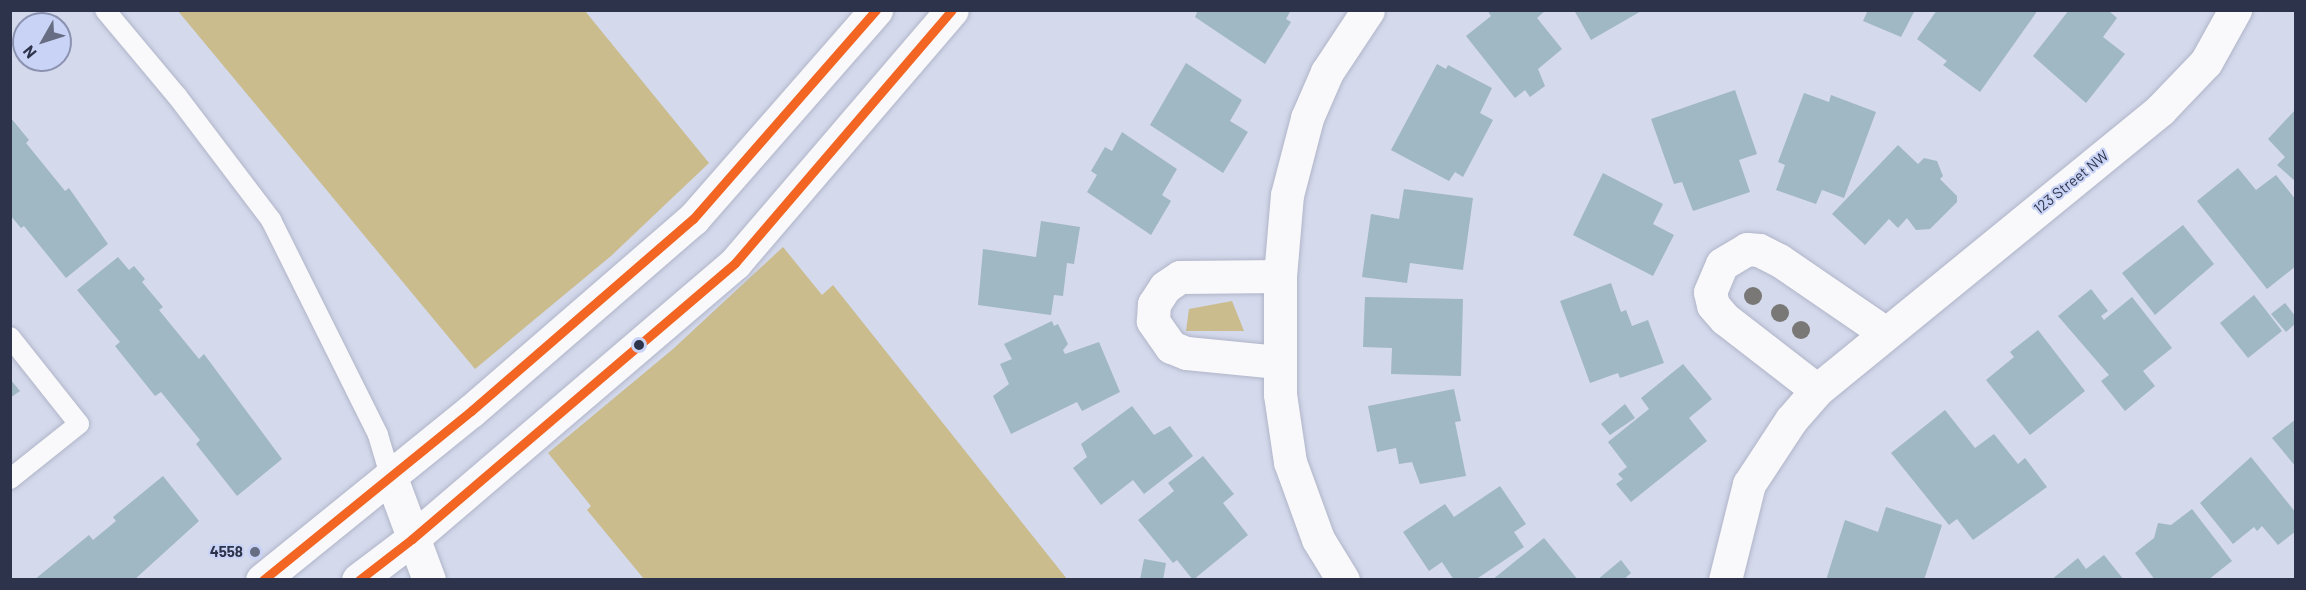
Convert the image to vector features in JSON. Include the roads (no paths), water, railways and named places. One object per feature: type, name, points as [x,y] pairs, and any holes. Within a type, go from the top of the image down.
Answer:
[{"type":"street","points":[[262,579],[471,411],[693,219],[876,10]]},
{"type":"street","points":[[358,579],[412,539],[735,263],[952,10]]},
{"type":"street","points":[[1343,579],[1318,539],[1300,500],[1283,426],[1278,362],[1280,276],[1287,195],[1307,118],[1327,72],[1368,10]]},
{"type":"street","name":"123 Street NW","points":[[1725,579],[1749,484],[1791,420],[1817,390],[1884,332],[2160,110],[2206,62],[2235,10]]},
{"type":"street","points":[[1817,390],[1725,319],[1713,305],[1710,292],[1722,264],[1747,249],[1759,250],[1779,260],[1884,332]]},
{"type":"street","points":[[1278,362],[1186,353],[1171,347],[1153,321],[1154,304],[1165,287],[1180,278],[1280,276]]},
{"type":"street","points":[[390,475],[412,539],[429,579]]},
{"type":"lane","points":[[105,10],[177,96],[271,220],[378,435],[390,475]]},
{"type":"lane","points":[[10,337],[79,424],[10,479]]},
{"type":"place","name":"4558","points":[[255,552]]}]
